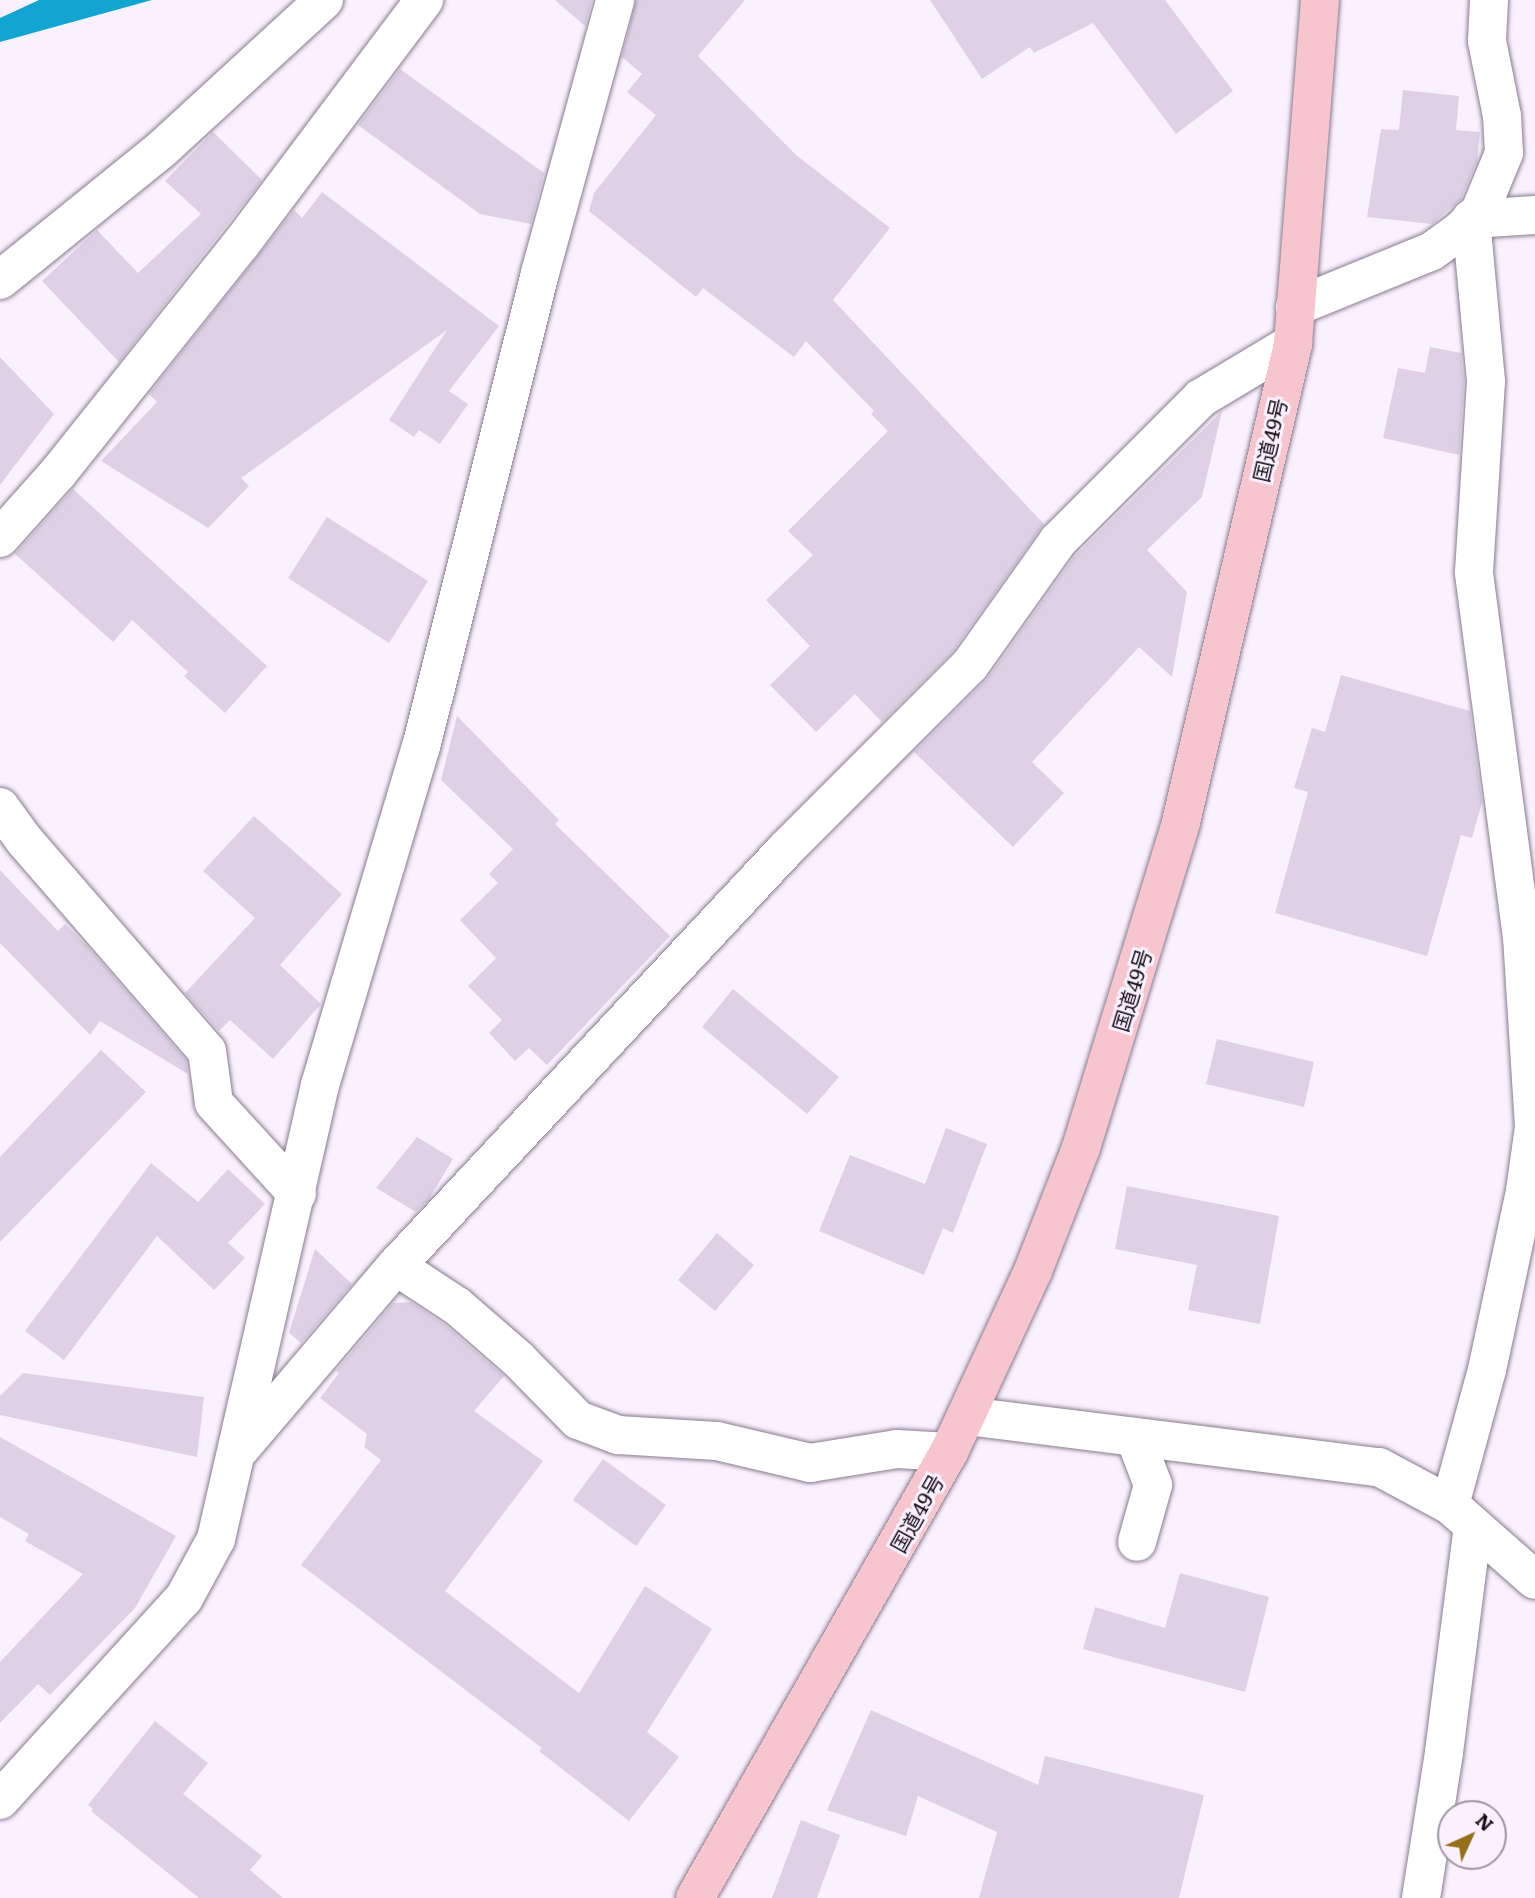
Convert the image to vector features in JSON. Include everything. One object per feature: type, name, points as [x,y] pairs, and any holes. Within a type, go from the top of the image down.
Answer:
[{"type":"highway","name":"国道49号","points":[[695,1898],[967,1416],[1033,1271],[1062,1197],[1128,1000],[1181,822],[1294,325],[1320,0]]},
{"type":"street","points":[[0,280],[162,149],[324,0]]},
{"type":"street","points":[[0,538],[58,473],[242,244],[424,0]]},
{"type":"street","points":[[0,1800],[184,1598],[216,1539],[320,1085],[421,747],[540,273],[615,0]]},
{"type":"street","points":[[238,1450],[396,1266],[785,850],[970,665],[1058,541],[1201,398],[1294,325],[1432,251],[1471,219],[1489,193],[1504,153],[1502,116],[1487,41],[1489,0]]},
{"type":"street","points":[[1471,219],[1535,215]]},
{"type":"street","points":[[1421,1898],[1444,1752],[1461,1515],[1487,1370],[1525,1191],[1534,1127],[1522,938],[1474,572],[1486,381],[1471,219]]},
{"type":"street","points":[[0,807],[24,840],[207,1051],[214,1103],[297,1194]]},
{"type":"street","points":[[396,1266],[457,1306],[517,1359],[578,1420],[618,1435],[717,1441],[810,1463],[898,1449],[949,1452]]},
{"type":"street","points":[[967,1416],[1379,1467],[1461,1515],[1535,1580]]},
{"type":"street","points":[[1135,1438],[1153,1485],[1138,1542]]},
{"type":"water","points":[[39,0],[152,0],[0,42],[0,18]]},
{"type":"building","points":[[555,0],[592,0],[585,26]]},
{"type":"building","points":[[636,0],[745,0],[698,56],[796,155],[890,228],[833,300],[1044,524],[953,651],[882,722],[855,694],[816,732],[770,685],[810,646],[766,600],[813,555],[788,531],[888,431],[871,414],[874,411],[806,341],[794,357],[703,288],[696,297],[589,211],[594,193],[656,115],[627,92],[642,74],[622,57]]},
{"type":"building","points":[[930,0],[1165,0],[1233,91],[1176,134],[1093,23],[1034,53],[1030,47],[982,79]]},
{"type":"building","points":[[400,69],[544,173],[531,224],[480,214],[358,125]]},
{"type":"building","points":[[1403,90],[1459,96],[1456,130],[1480,132],[1477,161],[1461,199],[1432,224],[1367,217],[1381,129],[1399,130]]},
{"type":"building","points":[[213,132],[262,180],[119,362],[42,281],[97,230],[138,273],[201,214],[165,181]]},
{"type":"building","points":[[322,192],[499,326],[449,391],[468,404],[440,444],[419,430],[414,437],[389,420],[447,330],[241,478],[249,486],[208,528],[101,461],[157,402],[149,394],[294,210],[302,218]]},
{"type":"building","points":[[1430,347],[1461,353],[1464,381],[1459,455],[1383,438],[1398,368],[1425,373]]},
{"type":"building","points":[[0,357],[54,414],[0,485]]},
{"type":"building","points":[[1222,411],[1202,497],[1147,550],[1187,592],[1172,677],[1139,647],[1032,762],[1064,793],[1013,847],[914,752],[988,678],[1074,557]]},
{"type":"building","points":[[73,489],[267,666],[225,713],[184,676],[188,672],[132,620],[113,642],[15,554]]},
{"type":"building","points":[[327,517],[428,581],[389,643],[288,578]]},
{"type":"building","points":[[1341,675],[1470,711],[1482,802],[1472,838],[1461,835],[1427,956],[1275,913],[1308,792],[1294,788],[1312,728],[1325,732]]},
{"type":"building","points":[[457,716],[559,820],[555,824],[670,936],[547,1065],[529,1048],[515,1061],[489,1033],[502,1020],[468,986],[496,958],[460,920],[498,883],[489,874],[513,849],[441,780]]},
{"type":"building","points":[[254,816],[342,894],[280,965],[321,1004],[273,1059],[230,1020],[219,1031],[185,993],[255,918],[203,871]]},
{"type":"building","points":[[0,870],[58,931],[65,924],[88,947],[186,1060],[188,1074],[100,1021],[90,1035],[0,943]]},
{"type":"building","points":[[733,989],[839,1077],[807,1114],[702,1027]]},
{"type":"building","points":[[1217,1039],[1314,1062],[1304,1107],[1206,1084]]},
{"type":"building","points":[[101,1050],[146,1092],[0,1242],[0,1157]]},
{"type":"building","points":[[946,1128],[987,1144],[953,1233],[943,1228],[924,1275],[819,1231],[850,1155],[925,1184]]},
{"type":"building","points":[[417,1137],[453,1159],[429,1199],[416,1212],[376,1188]]},
{"type":"building","points":[[151,1163],[198,1202],[228,1169],[265,1204],[228,1243],[245,1258],[214,1290],[157,1236],[64,1360],[25,1331]]},
{"type":"building","points":[[1127,1186],[1279,1216],[1260,1324],[1188,1310],[1197,1265],[1115,1249]]},
{"type":"building","points":[[717,1233],[754,1265],[715,1311],[678,1280]]},
{"type":"building","points":[[315,1249],[352,1284],[301,1343],[289,1333]]},
{"type":"building","points":[[411,1302],[445,1325],[504,1376],[474,1411],[543,1461],[445,1591],[579,1693],[645,1586],[712,1629],[647,1732],[679,1757],[629,1821],[539,1751],[542,1748],[301,1565],[381,1460],[364,1447],[367,1434],[320,1398],[339,1373],[336,1371],[393,1303]]},
{"type":"building","points":[[23,1373],[204,1397],[197,1457],[0,1415],[0,1396]]},
{"type":"building","points":[[0,1437],[176,1536],[135,1608],[50,1695],[38,1684],[0,1723],[0,1662],[83,1574],[25,1541],[29,1534],[0,1517]]},
{"type":"building","points":[[603,1459],[666,1505],[636,1546],[573,1500]]},
{"type":"building","points":[[1180,1573],[1269,1597],[1245,1692],[1083,1649],[1095,1607],[1165,1628]]},
{"type":"building","points":[[871,1710],[1038,1785],[1045,1756],[1204,1795],[1179,1898],[979,1898],[997,1832],[918,1796],[906,1836],[827,1810]]},
{"type":"building","points":[[155,1721],[208,1763],[183,1794],[262,1856],[250,1870],[283,1898],[199,1898],[91,1811],[93,1809],[88,1805]]},
{"type":"building","points":[[801,1820],[840,1835],[817,1898],[772,1898]]}]
